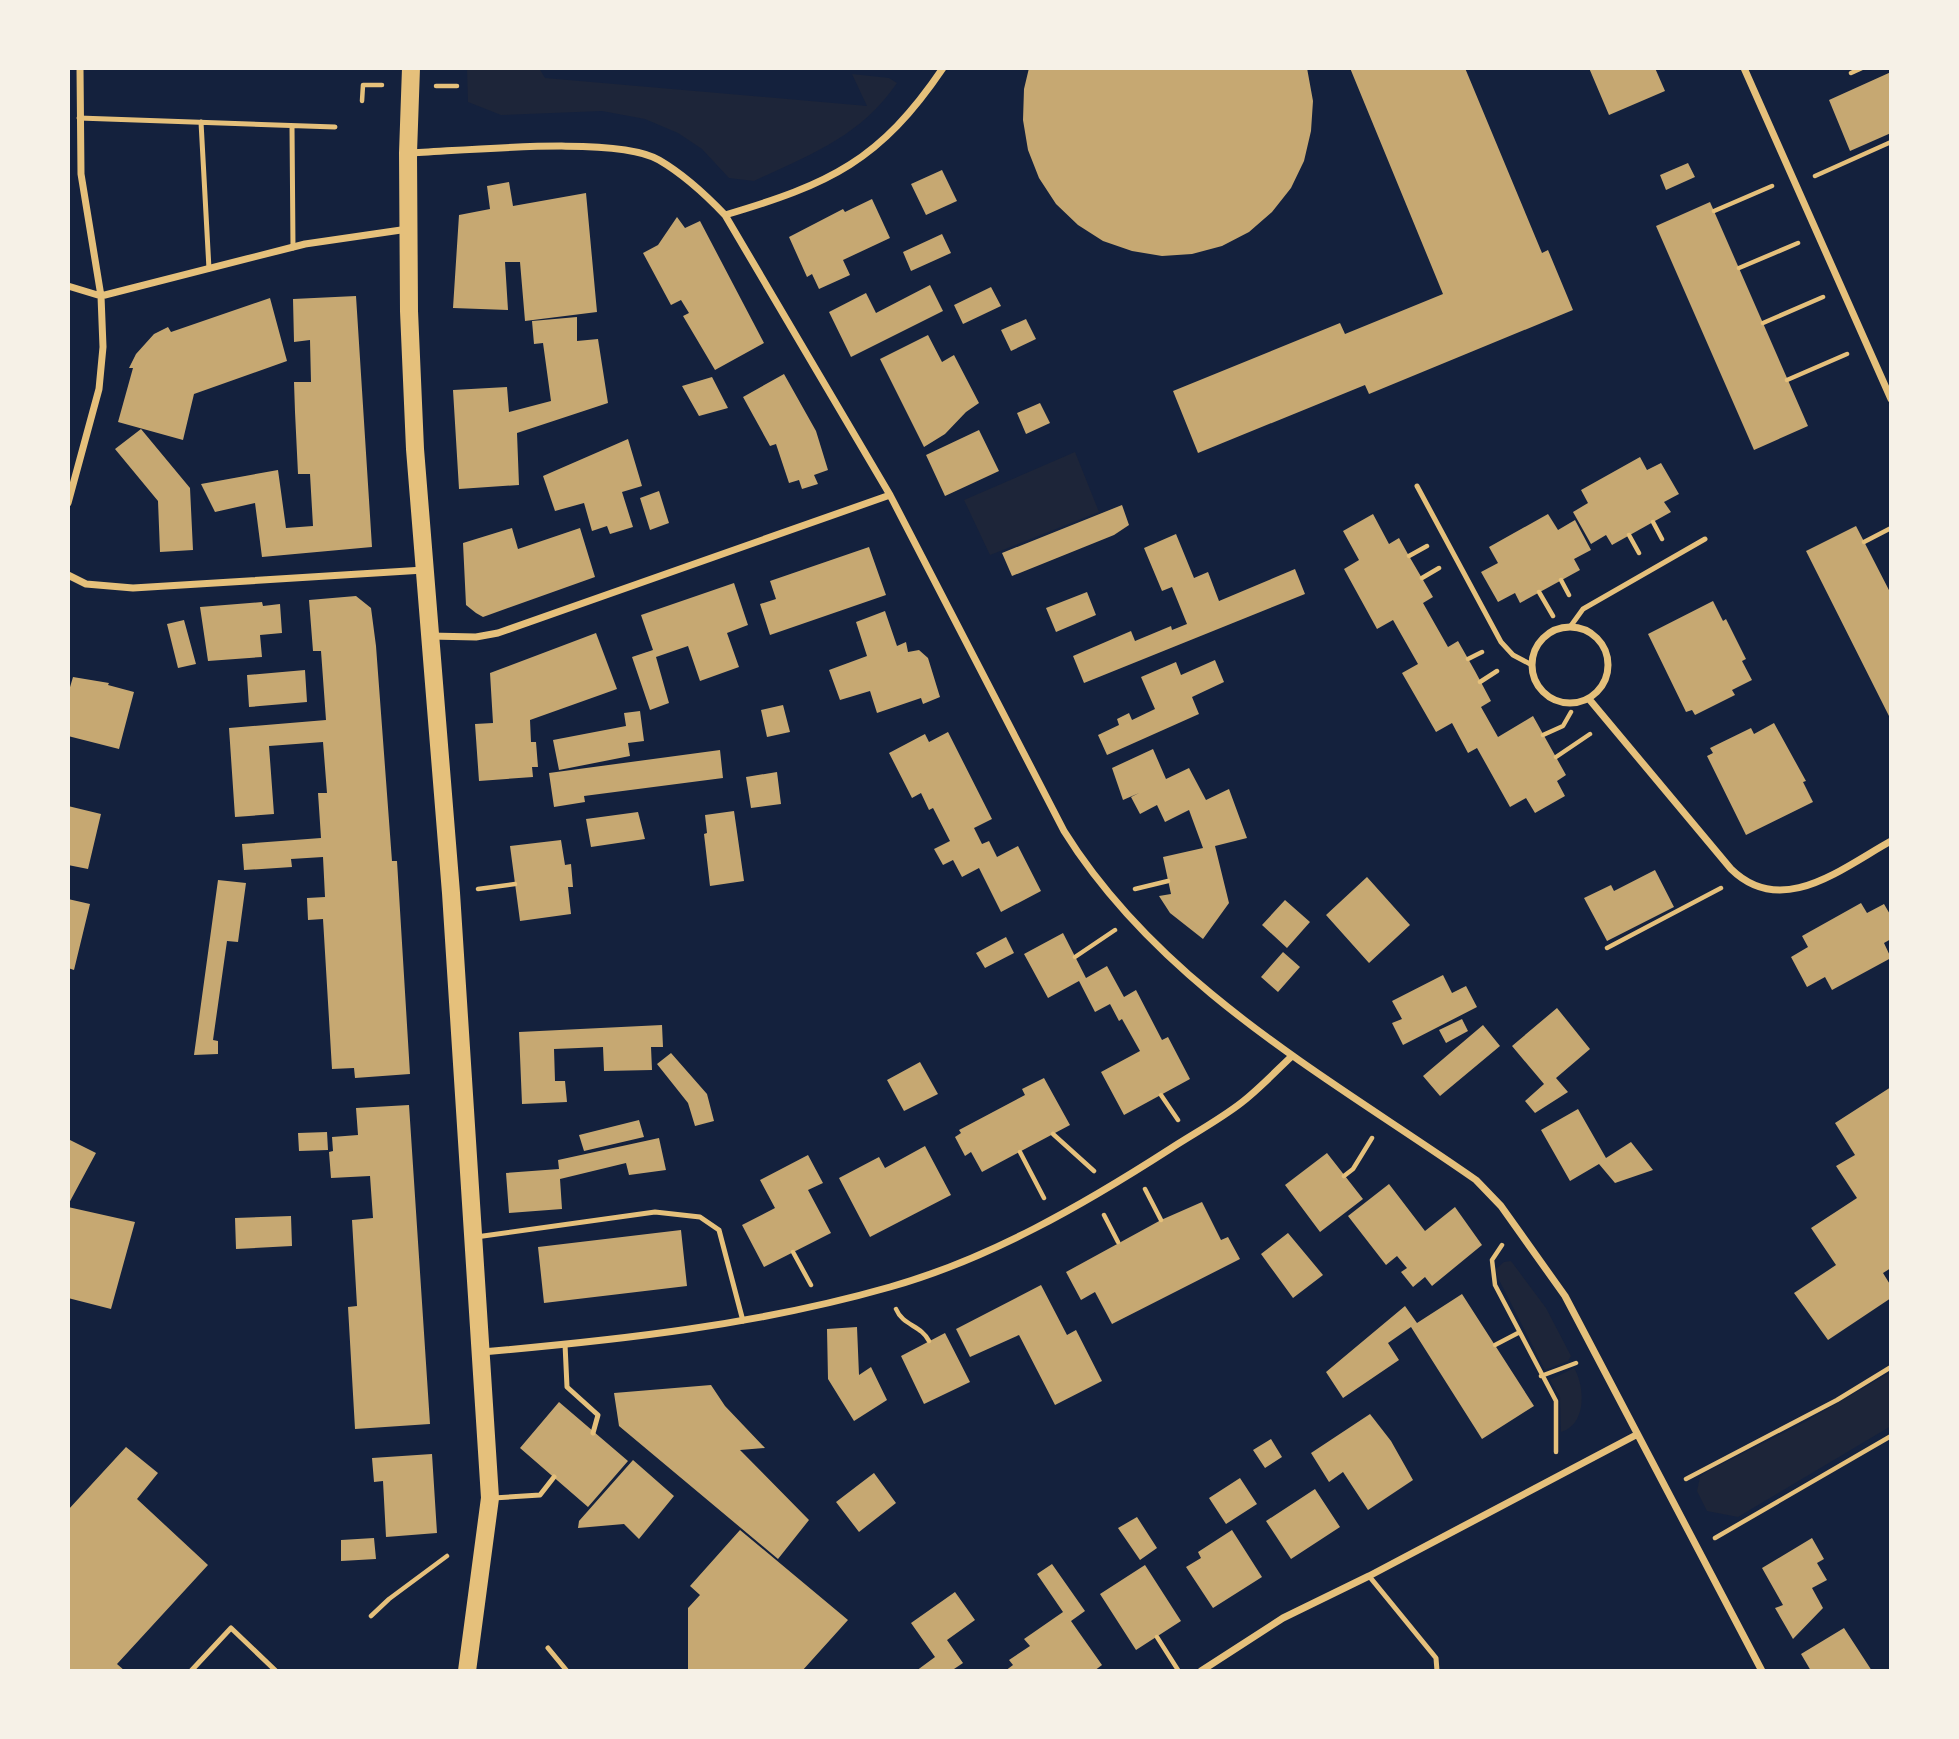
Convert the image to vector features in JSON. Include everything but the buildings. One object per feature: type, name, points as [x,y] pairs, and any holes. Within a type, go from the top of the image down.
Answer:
[{"type":"main road","points":[[411,68],[408,153],[415,449],[451,893],[490,1498],[467,1671]]},
{"type":"street","points":[[68,503],[99,388],[103,347],[101,296],[86,221],[79,118],[80,68]]},
{"type":"street","points":[[725,215],[773,201],[821,182],[872,152],[904,122],[943,68]]},
{"type":"street","points":[[1744,68],[1891,399]]},
{"type":"street","points":[[408,153],[538,147],[622,148],[658,159],[707,196],[725,215],[890,495],[1064,831],[1086,866],[1131,919],[1167,955],[1292,1056],[1476,1180],[1518,1231],[1565,1296],[1594,1356],[1762,1671]]},
{"type":"street","points":[[68,286],[101,296],[293,248],[409,229]]},
{"type":"street","points":[[430,636],[476,638],[498,633],[890,495]]},
{"type":"street","points":[[68,575],[86,584],[133,588],[424,570]]},
{"type":"street","points":[[1570,627],[1585,630],[1596,638],[1604,649],[1608,663],[1607,677],[1600,690],[1588,699],[1576,703],[1551,698],[1541,689],[1532,665],[1540,643],[1560,629],[1570,627]]},
{"type":"street","points":[[1588,699],[1741,878],[1755,887],[1773,892],[1798,889],[1815,883],[1891,841]]},
{"type":"street","points":[[481,1352],[565,1345],[743,1321],[889,1288],[938,1272],[1055,1218],[1136,1171],[1240,1103],[1292,1056]]},
{"type":"street","points":[[1201,1671],[1283,1618],[1369,1576],[1636,1435]]},
{"type":"lane","points":[[79,118],[335,127]]},
{"type":"lane","points":[[201,122],[209,270]]},
{"type":"lane","points":[[292,126],[293,248]]},
{"type":"lane","points":[[1417,486],[1501,642],[1513,655],[1532,665]]},
{"type":"lane","points":[[1570,627],[1583,609],[1705,538]]},
{"type":"lane","points":[[473,1237],[655,1212],[700,1217],[719,1230],[743,1321]]},
{"type":"lane","points":[[565,1345],[567,1387],[598,1415],[593,1433]]},
{"type":"lane","points":[[490,1498],[540,1495],[554,1477]]},
{"type":"lane","points":[[1369,1576],[1436,1658],[1437,1671]]},
{"type":"lane","points":[[191,1671],[231,1628],[276,1671]]},
{"type":"lane","points":[[548,1648],[567,1671]]},
{"type":"path","points":[[1851,73],[1862,68]]},
{"type":"path","points":[[1796,185],[1891,142]]},
{"type":"path","points":[[1714,211],[1768,188]]},
{"type":"path","points":[[1739,268],[1794,244]]},
{"type":"path","points":[[1763,323],[1817,300]]},
{"type":"path","points":[[1787,380],[1843,355]]},
{"type":"path","points":[[1864,542],[1891,528]]},
{"type":"path","points":[[1539,592],[1560,629]]},
{"type":"path","points":[[1543,734],[1563,726],[1576,703]]},
{"type":"path","points":[[1556,757],[1587,738],[1605,718]]},
{"type":"path","points":[[1607,948],[1741,878]]},
{"type":"path","points":[[1149,885],[1168,881]]},
{"type":"path","points":[[451,893],[515,884]]},
{"type":"path","points":[[1075,957],[1131,919]]},
{"type":"path","points":[[1344,1176],[1353,1169],[1384,1118]]},
{"type":"path","points":[[1053,1135],[1111,1186]]},
{"type":"path","points":[[1020,1152],[1055,1218]]},
{"type":"path","points":[[1136,1171],[1161,1220]]},
{"type":"path","points":[[1094,1196],[1118,1242]]},
{"type":"path","points":[[1518,1231],[1498,1249],[1491,1270],[1495,1285],[1518,1333],[1556,1401],[1556,1477]]},
{"type":"path","points":[[793,1252],[821,1304]]},
{"type":"path","points":[[889,1288],[901,1320],[920,1329],[929,1341]]},
{"type":"path","points":[[1495,1345],[1518,1333]]},
{"type":"path","points":[[1541,1376],[1594,1356]]},
{"type":"path","points":[[1666,1490],[1837,1400],[1891,1367]]},
{"type":"path","points":[[1696,1549],[1891,1436]]},
{"type":"path","points":[[371,1616],[389,1599],[447,1556]]},
{"type":"path","points":[[1157,1637],[1178,1671]]},
{"type":"shaded area","points":[[467,68],[539,68],[545,78],[867,106],[852,74],[889,78],[897,83],[883,102],[851,131],[815,152],[754,181],[729,178],[702,149],[678,133],[645,119],[602,111],[501,115],[468,102]]},
{"type":"shaded area","points":[[1075,452],[1099,512],[990,555],[964,500]]},
{"type":"shaded area","points":[[1511,1261],[1546,1308],[1571,1356],[1568,1361],[1545,1370],[1497,1276],[1496,1269],[1504,1262]]},
{"type":"shaded area","points":[[1574,1368],[1582,1394],[1581,1404],[1576,1422],[1561,1432],[1560,1397],[1550,1380]]},
{"type":"shaded area","points":[[1891,1372],[1891,1426],[1738,1517],[1707,1511],[1697,1491],[1700,1477],[1805,1422]]}]
